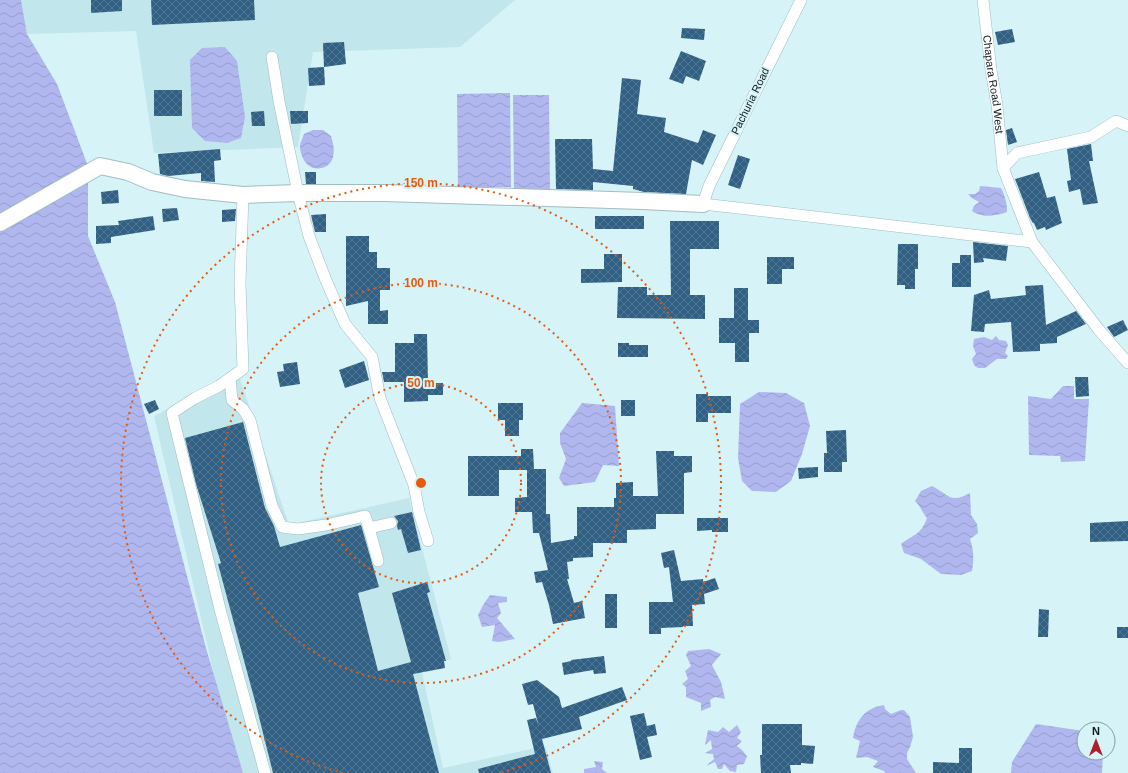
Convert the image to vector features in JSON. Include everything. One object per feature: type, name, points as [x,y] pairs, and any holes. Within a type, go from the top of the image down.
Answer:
[{"type":"main road","points":[[0,223],[100,166],[128,172],[152,182],[185,189],[243,196],[298,193],[400,194],[703,204]]},
{"type":"street","name":"Pachuria Road","points":[[703,204],[708,186],[801,0]]},
{"type":"street","name":"Chapara Road West","points":[[983,0],[991,70],[997,105],[1003,168],[1032,242],[1099,330],[1128,363]]},
{"type":"street","points":[[272,57],[279,101],[298,193],[309,236],[345,324],[372,357],[380,398],[414,485],[419,512],[428,540]]},
{"type":"street","points":[[1003,168],[1017,153],[1091,137],[1116,121],[1128,126]]},
{"type":"street","points":[[243,196],[240,283],[243,369],[219,386],[195,398],[172,413],[221,613],[265,773]]},
{"type":"street","points":[[703,204],[1032,242]]},
{"type":"street","points":[[230,379],[232,400],[243,409],[250,420],[272,506],[282,527],[298,529],[326,525],[365,516],[378,561]]},
{"type":"street","points":[[368,528],[391,523]]},
{"type":"shaded area","points":[[21,0],[515,0],[460,47],[313,52],[298,147],[154,153],[136,31],[27,34]]},
{"type":"shaded area","points":[[238,373],[289,525],[409,498],[451,659],[421,668],[443,768],[545,746],[553,773],[237,773],[154,416]]},
{"type":"water","points":[[0,0],[21,0],[27,34],[57,84],[88,166],[88,236],[115,302],[206,648],[243,773],[0,773]]},
{"type":"water","points":[[225,47],[237,61],[245,117],[241,138],[227,143],[205,141],[192,128],[190,60],[202,48]]},
{"type":"water","points":[[510,93],[511,187],[458,187],[457,94]]},
{"type":"water","points":[[513,95],[549,95],[550,193],[514,193]]},
{"type":"water","points":[[313,130],[323,130],[331,136],[334,146],[332,161],[323,168],[311,167],[301,154],[300,144],[304,134]]},
{"type":"water","points":[[980,186],[1001,188],[1006,200],[1007,212],[989,216],[980,215],[972,211],[974,206],[979,202],[968,194],[975,194],[979,191]]},
{"type":"water","points":[[996,336],[999,340],[1006,341],[1008,345],[1005,353],[1008,356],[1006,359],[997,359],[985,368],[978,368],[974,365],[972,359],[976,354],[973,346],[974,339],[984,337],[992,340]]},
{"type":"water","points":[[1063,386],[1074,386],[1074,399],[1089,399],[1085,461],[1061,462],[1060,456],[1029,455],[1028,396],[1051,399]]},
{"type":"water","points":[[759,392],[786,393],[804,403],[810,426],[802,454],[791,481],[776,492],[752,491],[742,481],[738,458],[740,404]]},
{"type":"water","points":[[582,403],[615,406],[619,466],[603,465],[595,482],[564,486],[559,478],[566,459],[560,443],[560,433]]},
{"type":"water","points":[[932,486],[953,498],[958,498],[970,493],[971,515],[977,524],[978,533],[970,539],[973,555],[972,571],[961,575],[941,574],[921,559],[904,553],[901,544],[920,531],[927,518],[915,501],[921,491]]},
{"type":"water","points":[[490,595],[507,597],[507,602],[498,603],[501,613],[497,618],[515,639],[499,642],[492,641],[495,625],[482,627],[478,615]]},
{"type":"water","points":[[709,649],[721,654],[712,665],[721,682],[725,699],[715,697],[710,700],[711,707],[701,711],[701,703],[686,697],[686,687],[682,684],[688,679],[685,671],[691,666],[686,655],[688,651]]},
{"type":"water","points":[[884,705],[885,709],[891,714],[904,710],[910,717],[913,737],[907,753],[907,759],[916,773],[885,773],[884,771],[873,767],[878,761],[867,757],[856,758],[860,741],[853,738],[859,720],[872,709]]},
{"type":"water","points":[[1036,724],[1076,730],[1076,761],[1103,761],[1102,773],[1011,773],[1012,762]]},
{"type":"water","points":[[737,725],[741,732],[737,738],[742,741],[737,746],[747,756],[744,764],[737,765],[736,772],[730,771],[724,764],[722,769],[718,769],[715,762],[706,766],[714,759],[713,754],[705,753],[712,749],[711,740],[705,745],[708,730],[718,732],[723,727],[729,732]]},
{"type":"water","points":[[594,761],[603,762],[602,769],[607,773],[584,773],[584,769],[596,767]]},
{"type":"building","points":[[91,0],[122,0],[122,11],[91,13]]},
{"type":"building","points":[[151,0],[254,0],[255,20],[152,25]]},
{"type":"building","points":[[682,28],[705,29],[704,40],[681,38]]},
{"type":"building","points":[[1012,29],[1015,42],[998,45],[995,32]]},
{"type":"building","points":[[344,42],[346,64],[324,67],[323,43]]},
{"type":"building","points":[[681,51],[706,61],[699,81],[686,76],[683,84],[669,79]]},
{"type":"building","points":[[324,67],[325,85],[309,86],[308,68]]},
{"type":"building","points":[[622,78],[641,80],[637,114],[666,118],[664,132],[698,143],[703,130],[716,135],[703,165],[692,160],[686,194],[644,192],[633,189],[633,186],[593,182],[593,190],[556,189],[555,139],[592,139],[593,169],[613,171]]},
{"type":"building","points":[[154,90],[182,90],[182,116],[154,116]]},
{"type":"building","points":[[264,111],[265,126],[252,126],[251,112]]},
{"type":"building","points":[[290,111],[308,111],[308,123],[291,124]]},
{"type":"building","points":[[1012,128],[1017,142],[1008,145],[1006,130]]},
{"type":"building","points":[[1091,144],[1093,161],[1089,161],[1098,203],[1083,205],[1080,189],[1069,192],[1067,181],[1071,180],[1067,149]]},
{"type":"building","points":[[220,149],[221,160],[214,161],[215,182],[201,181],[201,173],[168,176],[160,174],[158,154]]},
{"type":"building","points":[[738,155],[750,159],[740,189],[728,185]]},
{"type":"building","points":[[305,172],[316,172],[316,184],[306,184]]},
{"type":"building","points":[[1039,172],[1047,198],[1055,196],[1062,223],[1046,230],[1045,227],[1037,230],[1030,218],[1015,179]]},
{"type":"building","points":[[118,190],[119,203],[102,204],[101,192]]},
{"type":"building","points":[[177,208],[179,220],[163,222],[162,209]]},
{"type":"building","points":[[236,209],[235,221],[222,222],[222,210]]},
{"type":"building","points":[[326,214],[326,232],[315,232],[311,215]]},
{"type":"building","points":[[153,216],[155,230],[111,237],[111,243],[96,244],[96,226],[119,225],[118,221]]},
{"type":"building","points":[[595,216],[644,216],[644,229],[595,229]]},
{"type":"building","points":[[670,221],[719,221],[719,249],[690,249],[690,295],[705,295],[705,319],[617,318],[618,287],[647,287],[647,295],[671,295]]},
{"type":"building","points":[[346,236],[369,236],[369,252],[377,252],[377,268],[390,268],[390,290],[380,290],[380,311],[388,310],[388,324],[368,324],[368,301],[346,306]]},
{"type":"building","points":[[973,242],[1008,246],[1006,261],[983,258],[984,262],[974,263]]},
{"type":"building","points":[[898,244],[918,244],[918,269],[915,269],[915,289],[905,289],[905,285],[897,285]]},
{"type":"building","points":[[604,254],[622,254],[622,282],[581,283],[581,269],[604,269]]},
{"type":"building","points":[[960,255],[971,255],[971,287],[952,287],[952,263],[960,263]]},
{"type":"building","points":[[767,257],[794,257],[794,269],[782,269],[782,284],[767,284]]},
{"type":"building","points":[[1043,285],[1046,325],[1076,311],[1086,324],[1057,337],[1057,343],[1040,344],[1040,351],[1013,352],[1011,322],[985,324],[984,332],[971,331],[974,295],[989,290],[991,299],[1026,295],[1025,286]]},
{"type":"building","points":[[734,288],[748,288],[748,320],[759,320],[759,333],[749,333],[749,362],[735,362],[735,343],[719,343],[719,318],[734,318]]},
{"type":"building","points":[[1123,320],[1128,330],[1114,337],[1107,327]]},
{"type":"building","points":[[414,334],[427,334],[428,383],[443,383],[443,395],[428,395],[428,401],[404,402],[404,382],[384,382],[382,372],[395,372],[395,343],[414,343]]},
{"type":"building","points":[[618,343],[629,343],[629,345],[648,345],[648,357],[618,357]]},
{"type":"building","points":[[364,361],[369,380],[345,388],[339,370]]},
{"type":"building","points":[[297,362],[300,384],[280,387],[277,372],[284,371],[283,364]]},
{"type":"building","points":[[1075,377],[1088,377],[1089,396],[1076,397]]},
{"type":"building","points":[[696,394],[708,394],[708,396],[731,396],[731,413],[708,413],[708,422],[696,422]]},
{"type":"building","points":[[155,400],[159,409],[149,414],[144,404]]},
{"type":"building","points":[[621,400],[635,400],[635,416],[621,416]]},
{"type":"building","points":[[498,403],[523,403],[523,420],[519,420],[519,436],[505,436],[505,420],[498,420]]},
{"type":"building","points":[[243,422],[265,508],[274,526],[280,547],[361,525],[379,587],[358,593],[378,671],[411,662],[392,593],[427,582],[430,592],[427,593],[446,661],[444,661],[445,668],[413,674],[439,773],[273,773],[218,564],[221,563],[196,484],[185,438]]},
{"type":"building","points":[[846,430],[847,462],[842,462],[842,472],[824,472],[824,453],[827,453],[826,431]]},
{"type":"building","points":[[521,449],[533,449],[534,469],[546,469],[546,514],[550,514],[551,543],[574,539],[574,536],[577,536],[577,507],[614,507],[614,498],[616,498],[616,483],[633,482],[633,496],[658,496],[656,451],[674,451],[674,456],[692,456],[692,472],[684,473],[684,514],[656,514],[656,529],[627,530],[627,543],[593,543],[593,557],[573,558],[573,561],[567,562],[569,579],[567,579],[574,603],[582,601],[585,618],[553,624],[542,582],[536,583],[534,572],[548,570],[539,533],[533,533],[532,512],[515,512],[515,498],[527,497],[527,470],[499,470],[499,496],[468,496],[468,456],[521,456]]},
{"type":"building","points":[[818,467],[818,477],[799,479],[798,468]]},
{"type":"building","points":[[412,512],[421,550],[408,553],[401,529],[398,530],[398,521],[394,516]]},
{"type":"building","points":[[697,518],[728,518],[728,532],[712,532],[712,530],[697,531]]},
{"type":"building","points":[[1128,521],[1128,541],[1090,542],[1090,523]]},
{"type":"building","points":[[674,550],[681,581],[703,579],[703,582],[715,578],[719,589],[704,594],[705,604],[692,605],[693,626],[661,628],[661,634],[649,634],[649,602],[673,602],[669,567],[664,568],[661,553]]},
{"type":"building","points":[[605,594],[617,594],[617,628],[605,628]]},
{"type":"building","points":[[1039,609],[1049,610],[1048,637],[1038,637]]},
{"type":"building","points":[[1117,627],[1128,627],[1128,638],[1117,638]]},
{"type":"building","points":[[604,656],[606,673],[594,674],[593,670],[564,675],[562,663],[571,660]]},
{"type":"building","points":[[537,680],[559,697],[562,708],[622,687],[627,700],[579,717],[582,729],[542,739],[551,773],[479,773],[478,769],[535,754],[527,720],[536,718],[539,727],[533,704],[528,705],[522,684]]},
{"type":"building","points":[[644,713],[647,726],[655,724],[657,735],[647,737],[652,757],[640,760],[630,716]]},
{"type":"building","points":[[762,724],[802,724],[802,745],[815,746],[813,764],[801,763],[801,765],[790,765],[791,773],[761,773],[760,755],[762,755]]},
{"type":"building","points":[[959,748],[972,748],[972,773],[933,773],[933,762],[959,763]]}]
